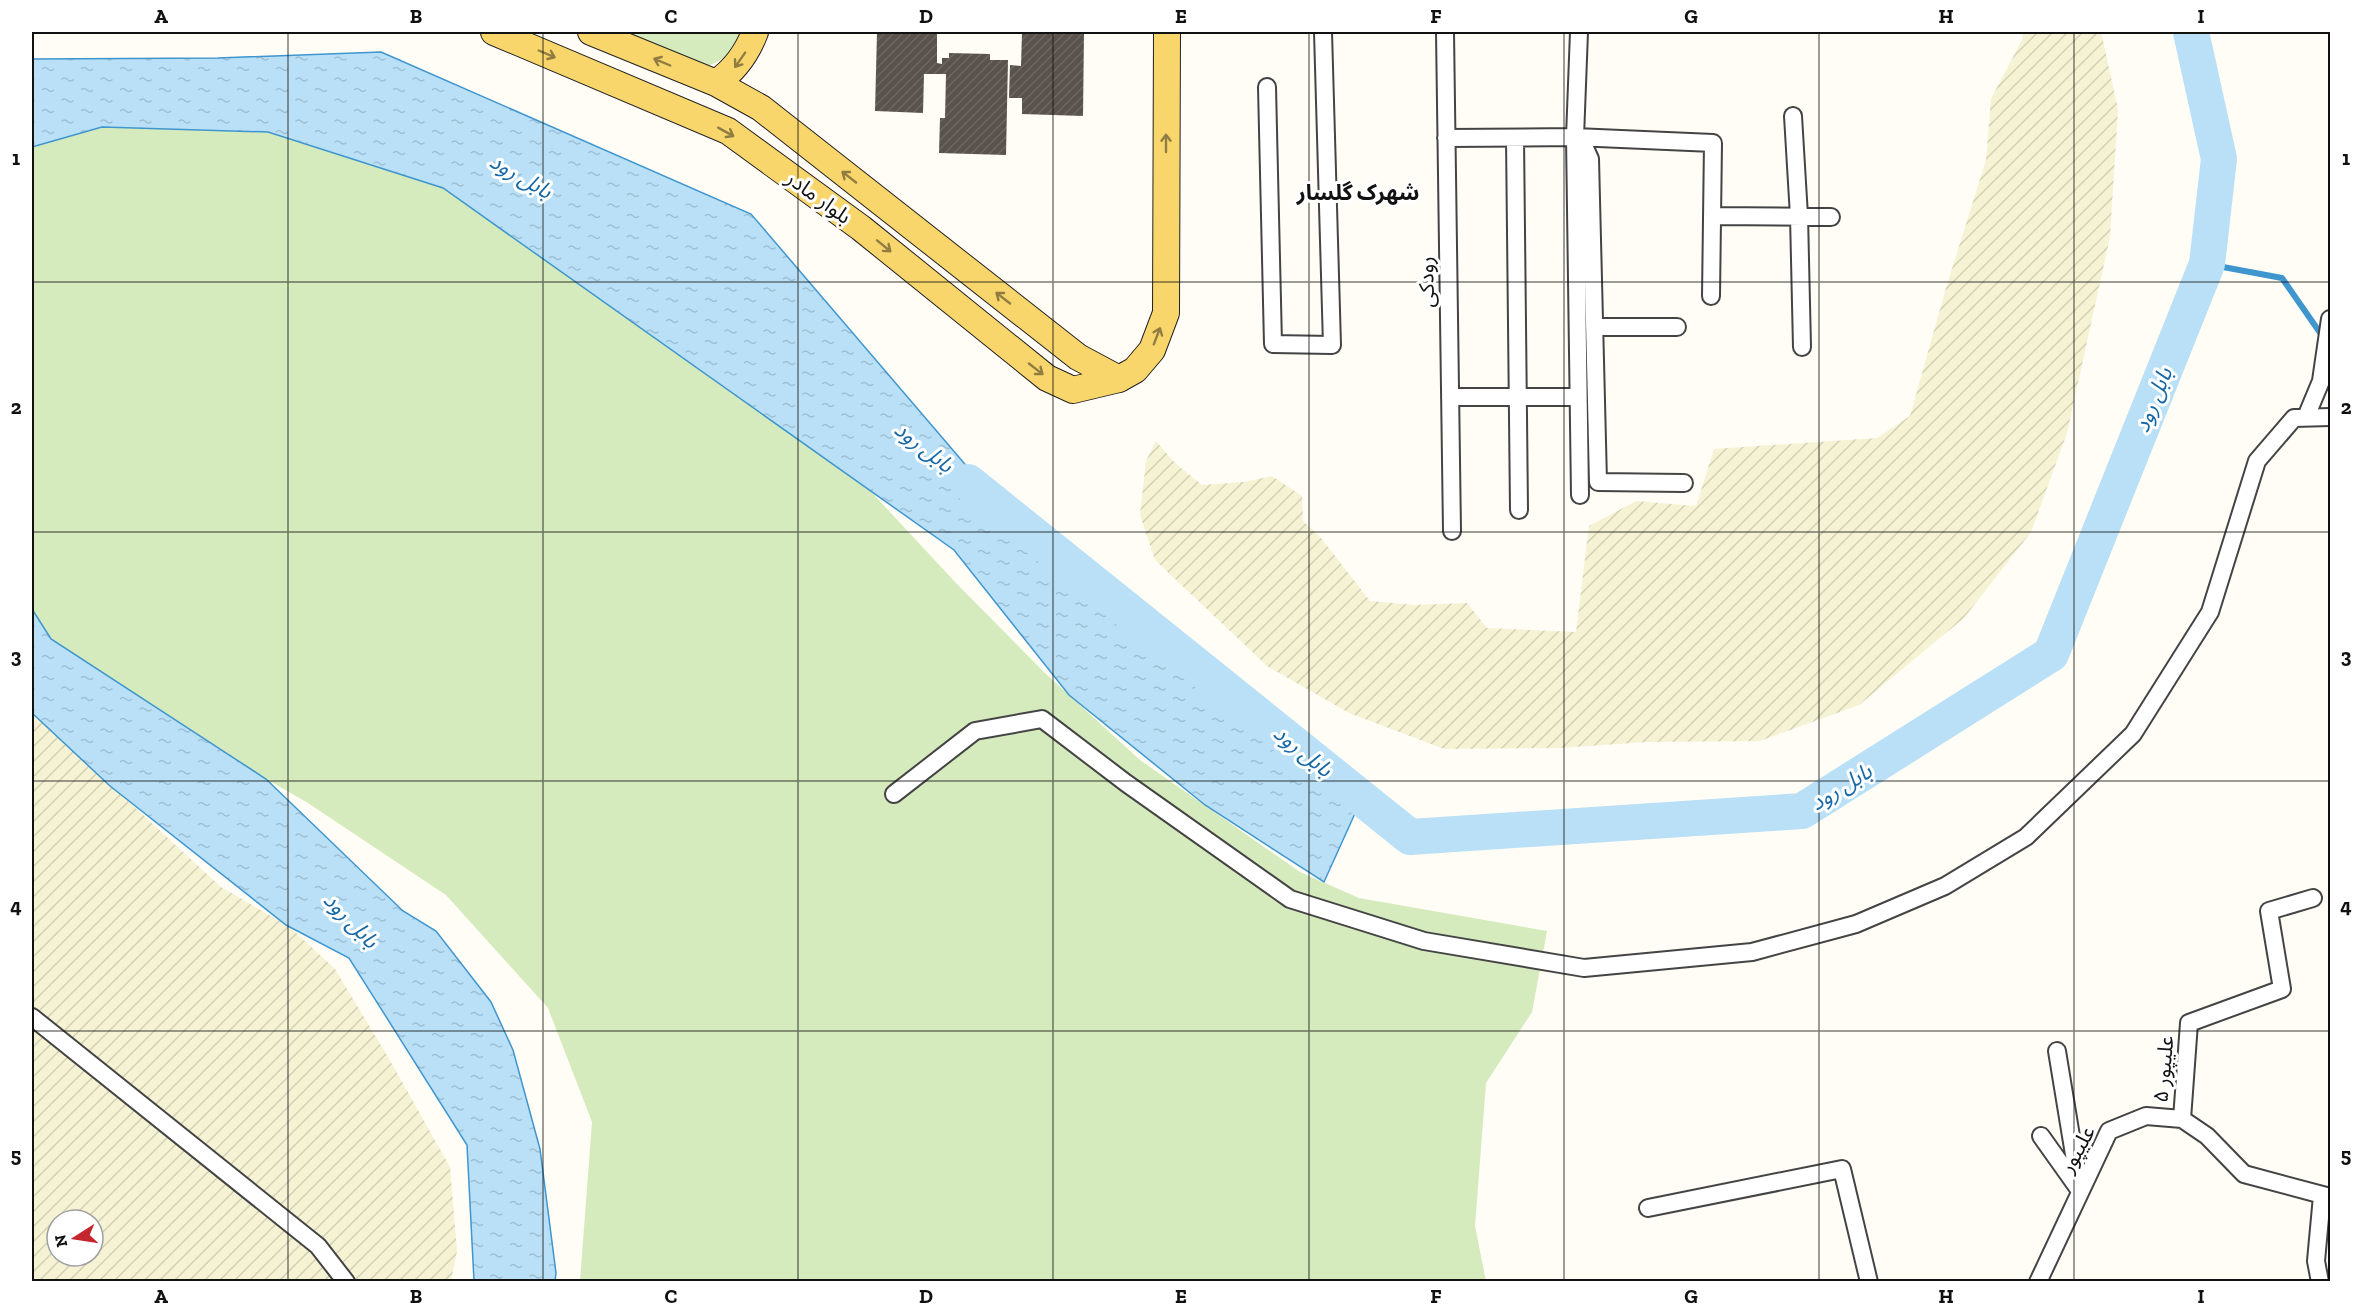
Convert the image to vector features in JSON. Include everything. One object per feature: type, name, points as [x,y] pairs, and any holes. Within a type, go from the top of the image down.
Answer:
[{"type":"main road","name":"بلوار مادر","points":[[494,32],[728,131],[861,228],[1047,378],[1072,390],[1119,379],[1135,370],[1152,350],[1166,313],[1167,32]]},
{"type":"main road","name":"بلوار مادر","points":[[591,32],[716,83],[761,108],[1078,357],[1119,379]]},
{"type":"main road","points":[[716,83],[731,73],[750,46],[755,32]]},
{"type":"street","points":[[1267,87],[1273,344],[1332,345],[1323,32]]},
{"type":"street","name":"رودکی","points":[[1445,32],[1452,531]]},
{"type":"street","points":[[1579,32],[1575,137],[1580,495]]},
{"type":"street","points":[[1793,116],[1799,216],[1802,347]]},
{"type":"street","points":[[1446,138],[1575,137],[1713,143],[1711,296]]},
{"type":"street","points":[[1575,137],[1585,148],[1590,159],[1598,482],[1684,483]]},
{"type":"street","points":[[1515,138],[1519,510]]},
{"type":"street","points":[[1712,216],[1832,217]]},
{"type":"street","points":[[2306,417],[2321,381],[2331,319]]},
{"type":"street","points":[[1594,327],[1677,327]]},
{"type":"street","points":[[1450,397],[1578,397]]},
{"type":"street","points":[[894,794],[975,731],[1042,719],[1126,783],[1290,900],[1424,941],[1584,968],[1752,952],[1856,924],[1945,886],[2026,837],[2133,734],[2210,612],[2257,461],[2294,418],[2331,417]]},
{"type":"street","name":"علیپور ۵","points":[[2182,1119],[2189,1023],[2282,989],[2269,911],[2313,898]]},
{"type":"street","points":[[32,1017],[318,1245],[346,1281]]},
{"type":"street","points":[[2057,1051],[2080,1191]]},
{"type":"street","name":"علیپور","points":[[2038,1281],[2109,1131],[2145,1116],[2182,1119],[2207,1136],[2244,1174],[2326,1197]]},
{"type":"street","points":[[2041,1137],[2080,1191]]},
{"type":"street","points":[[1648,1208],[1842,1169],[1869,1281]]},
{"type":"street","points":[[2320,1281],[2316,1261],[2326,1197]]},
{"type":"shaded area","points":[[2022,32],[2101,32],[2118,109],[2110,237],[2067,433],[2031,532],[1964,618],[1859,705],[1760,741],[1647,742],[1559,748],[1444,749],[1349,713],[1267,666],[1155,560],[1140,515],[1146,461],[1156,441],[1175,463],[1202,485],[1244,482],[1272,476],[1302,496],[1303,521],[1321,538],[1370,601],[1415,605],[1467,603],[1487,628],[1576,632],[1589,526],[1636,501],[1696,506],[1714,449],[1877,438],[1910,416],[1946,288],[1986,160],[1991,99],[2023,38]]},
{"type":"shaded area","points":[[32,696],[77,754],[221,887],[290,927],[335,969],[450,1167],[457,1251],[451,1281],[32,1281]]},
{"type":"green space","points":[[627,32],[741,32],[731,55],[708,66]]},
{"type":"green space","points":[[98,127],[268,132],[389,168],[551,229],[823,440],[955,582],[1046,674],[1140,760],[1300,872],[1359,898],[1547,931],[1532,1012],[1486,1083],[1475,1226],[1486,1281],[580,1281],[592,1122],[548,1008],[446,895],[308,803],[205,744],[115,686],[32,625],[32,147]]},
{"type":"water","points":[[381,52],[751,214],[1005,511],[1362,798],[1324,882],[1205,805],[1069,695],[954,550],[443,188],[268,132],[102,127],[32,147],[32,59],[218,58]]},
{"type":"water","points":[[32,609],[51,639],[266,779],[403,911],[436,931],[491,1002],[513,1050],[540,1149],[556,1273],[555,1281],[474,1281],[467,1145],[349,958],[286,925],[110,786],[32,713]]},
{"type":"building","points":[[877,32],[937,32],[937,63],[942,64],[942,58],[949,58],[949,53],[990,54],[990,60],[1008,60],[1006,155],[939,153],[940,118],[945,118],[946,74],[924,74],[923,113],[875,111]]},
{"type":"building","points":[[1022,32],[1084,32],[1083,116],[1022,114],[1022,98],[1009,98],[1010,65],[1021,66]]},
{"type":"waterway","name":"بابل رود","points":[[968,482],[1410,837],[1802,811],[2051,654],[2207,264],[2219,159],[2191,32]]},
{"type":"waterway","points":[[2207,264],[2282,278],[2323,337]]},
{"type":"district","name":"شهرک گلسار","points":[[1358,192]]}]
